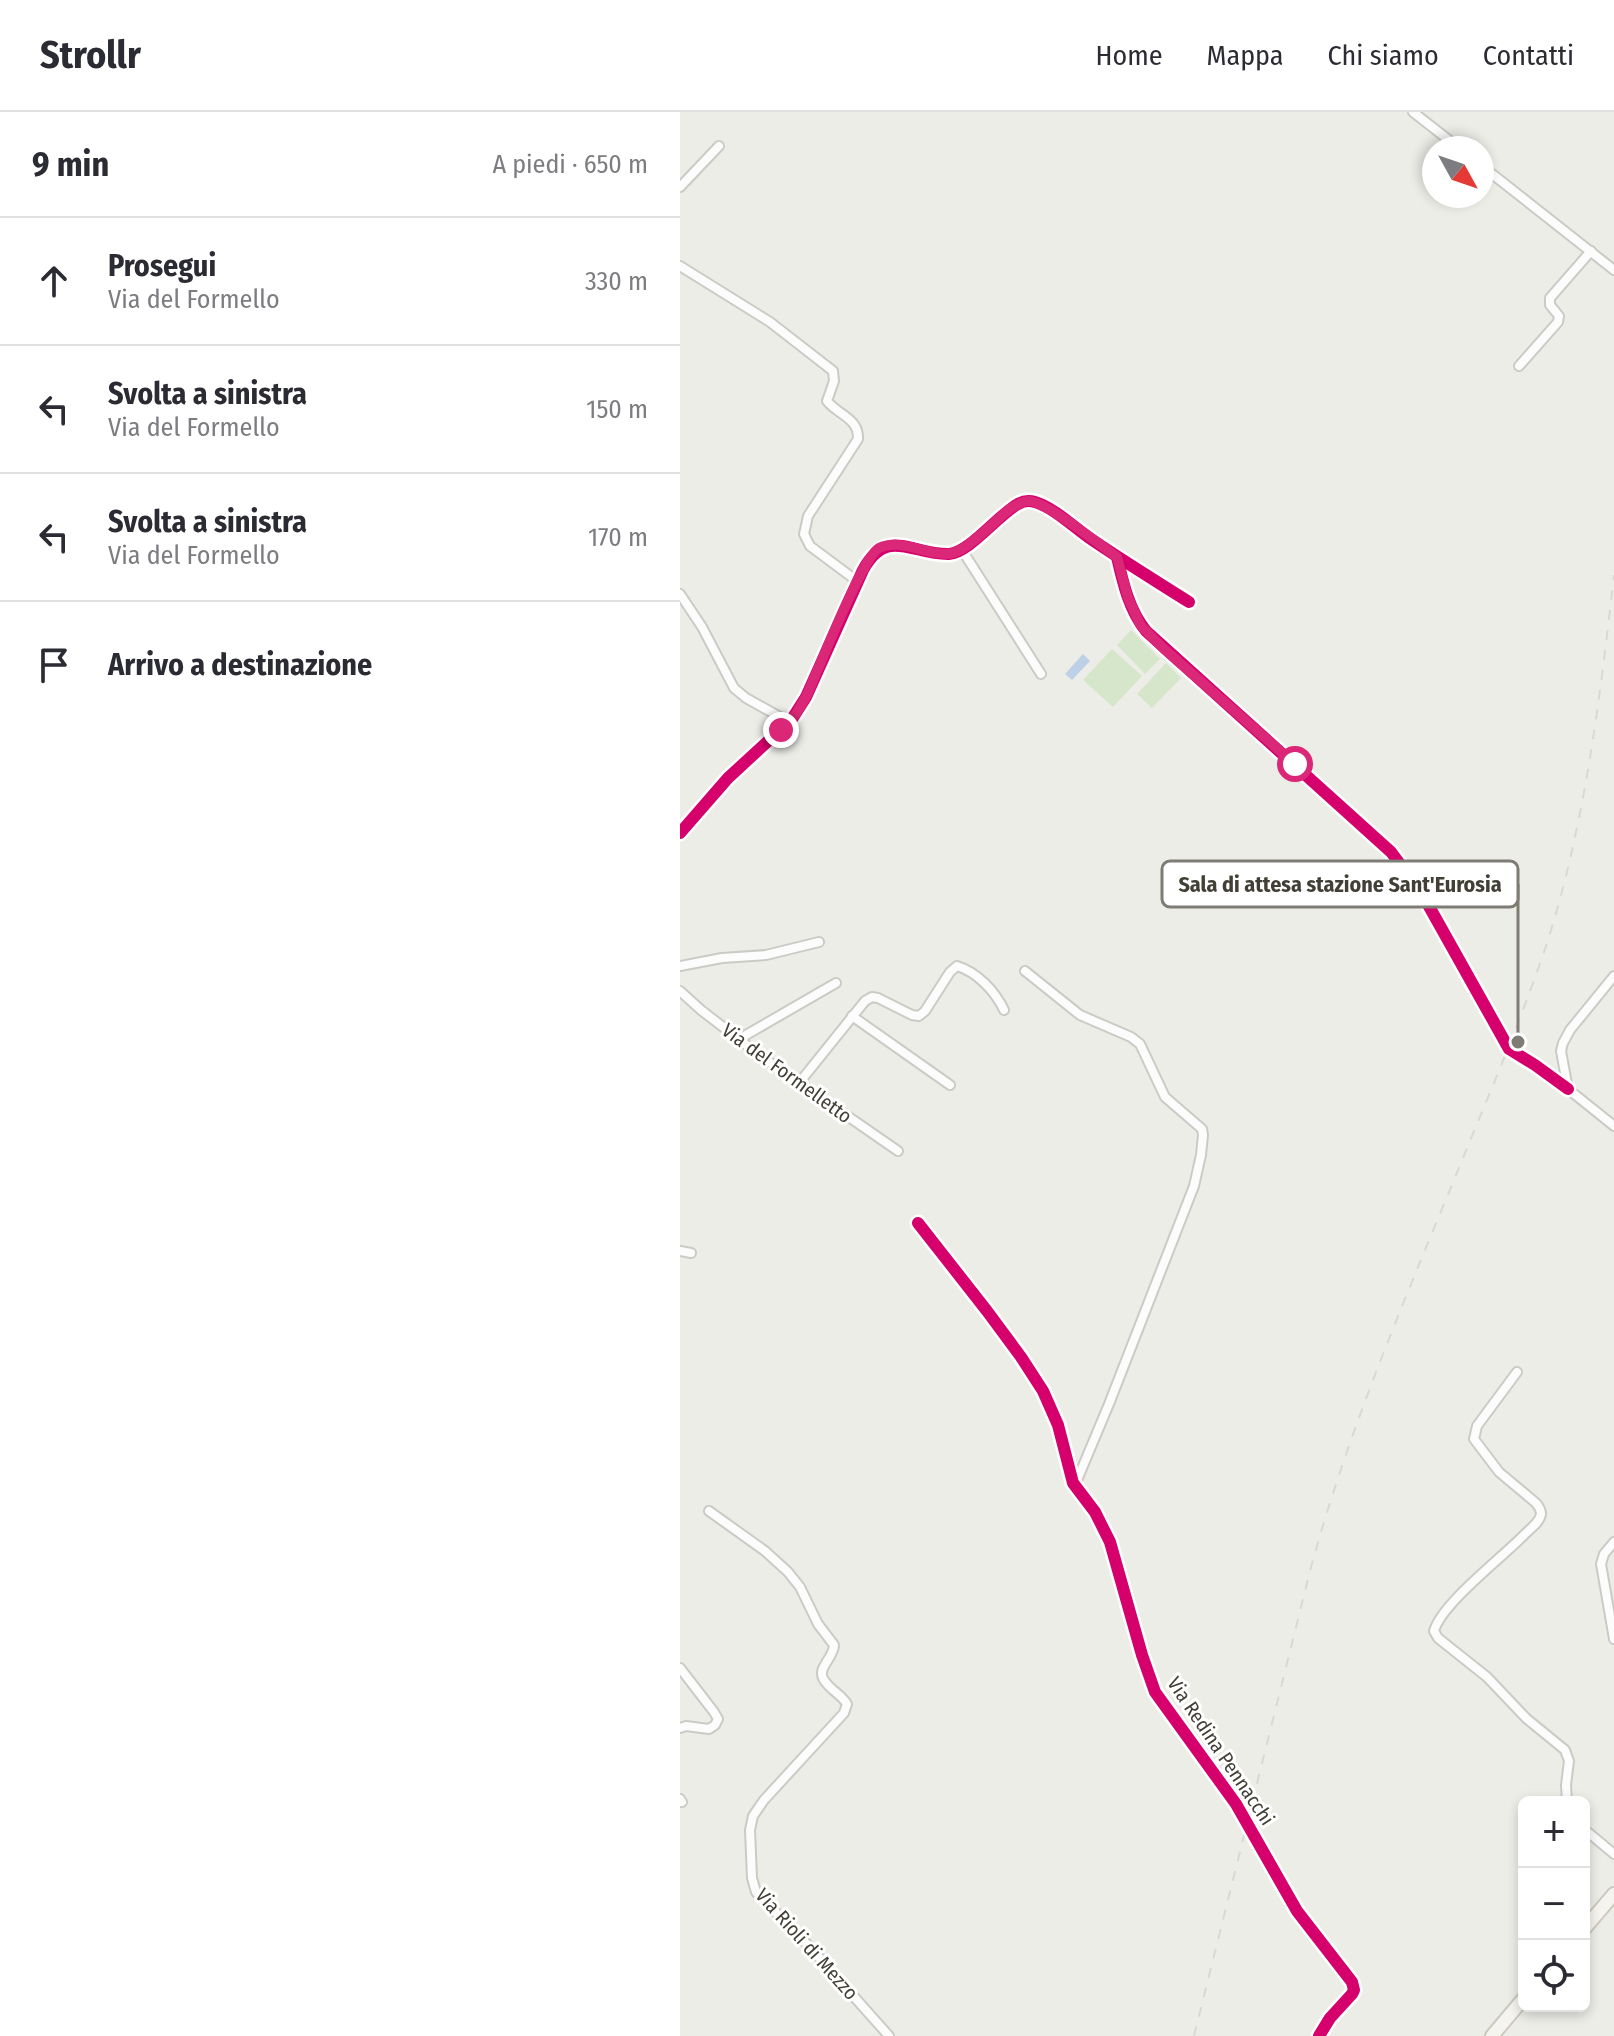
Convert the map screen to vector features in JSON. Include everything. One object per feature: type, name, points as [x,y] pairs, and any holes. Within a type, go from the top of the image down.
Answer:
[{"type":"main road","points":[[1590,1922],[1614,1894]]},
{"type":"main road","points":[[1492,2036],[1518,2005]]},
{"type":"street","points":[[1413,112],[1444,136]]},
{"type":"street","points":[[680,187],[719,146]]},
{"type":"street","points":[[1494,175],[1614,270]]},
{"type":"street","points":[[1519,366],[1558,322],[1559,316],[1550,305],[1550,298],[1591,251]]},
{"type":"street","points":[[680,266],[770,322],[833,371],[834,381],[828,403],[854,423],[859,431],[858,439],[807,518],[804,534],[812,548],[857,581]]},
{"type":"street","points":[[680,833],[728,778],[789,722],[806,697],[857,581],[871,555],[881,547],[953,553],[962,550],[1008,511],[1029,501],[1048,509],[1189,602]]},
{"type":"street","points":[[962,550],[1041,674]]},
{"type":"street","points":[[1117,557],[1128,598],[1141,626],[1391,852],[1423,896],[1509,1049],[1568,1089],[1614,1126]]},
{"type":"street","points":[[680,594],[699,620],[734,688],[789,722]]},
{"type":"street","points":[[680,966],[722,958],[766,955],[819,942]]},
{"type":"street","points":[[799,1083],[865,1001],[872,997],[883,1000],[919,1016],[957,966],[993,991],[1004,1010]]},
{"type":"street","points":[[1025,971],[1080,1015],[1138,1042],[1165,1097],[1199,1125],[1203,1133],[1194,1186],[1075,1485]]},
{"type":"street","points":[[1568,1089],[1561,1051],[1563,1043],[1614,976]]},
{"type":"street","points":[[739,1039],[836,983]]},
{"type":"street","name":"Via del Formelletto","points":[[680,991],[739,1039],[898,1151]]},
{"type":"street","points":[[852,1016],[950,1085]]},
{"type":"street","name":"Via Redina Pennacchi","points":[[918,1223],[1039,1383],[1058,1425],[1071,1477],[1098,1516],[1110,1542],[1155,1692],[1236,1804],[1301,1917],[1352,1982],[1352,1994],[1330,2018],[1319,2036]]},
{"type":"street","points":[[680,1251],[691,1253]]},
{"type":"street","points":[[1517,1372],[1477,1426],[1474,1439],[1499,1472],[1536,1503],[1540,1517],[1459,1597],[1436,1623],[1434,1631],[1438,1638],[1494,1684],[1535,1727],[1565,1750],[1569,1761],[1567,1796]]},
{"type":"street","name":"Via Rioli di Mezzo","points":[[709,1511],[765,1551],[795,1579],[818,1624],[834,1645],[822,1676],[847,1704],[845,1712],[755,1812],[750,1830],[754,1888],[889,2036]]},
{"type":"street","points":[[1614,1542],[1604,1554],[1601,1564],[1614,1639]]},
{"type":"street","points":[[680,1668],[718,1719],[709,1729],[680,1728]]},
{"type":"street","points":[[1590,1834],[1614,1854]]},
{"type":"green space","points":[[1131,630],[1160,659],[1145,674],[1117,645]]},
{"type":"green space","points":[[1112,649],[1142,676],[1113,707],[1083,680]]},
{"type":"green space","points":[[1166,663],[1181,678],[1152,708],[1137,694]]},
{"type":"water","points":[[1083,654],[1090,661],[1072,680],[1065,674]]},
{"type":"railway","points":[[1194,2036],[1310,1571],[1340,1471],[1395,1325],[1526,1003],[1560,898],[1590,760],[1614,575]]},
{"type":"cycle path","points":[[680,833],[728,778],[792,719],[806,697],[863,570],[881,549],[901,546],[936,553],[957,552],[1018,504],[1033,501],[1056,513],[1189,602]]},
{"type":"cycle path","points":[[1117,557],[1131,605],[1146,631],[1391,852],[1421,892],[1509,1049],[1568,1089]]},
{"type":"cycle path","points":[[918,1223],[987,1311],[1043,1391],[1058,1425],[1073,1483],[1095,1512],[1110,1542],[1155,1692],[1236,1804],[1297,1911],[1352,1982],[1352,1994],[1330,2018],[1319,2036]]},
{"type":"place","name":"Sala di attesa stazione Sant'Eurosia","points":[[1518,1042]]},
{"type":"route","points":[[781,730],[806,697],[857,581],[877,550],[894,546],[956,553],[1011,508],[1029,501],[1041,504],[1117,557],[1128,598],[1141,626],[1295,764]]}]
